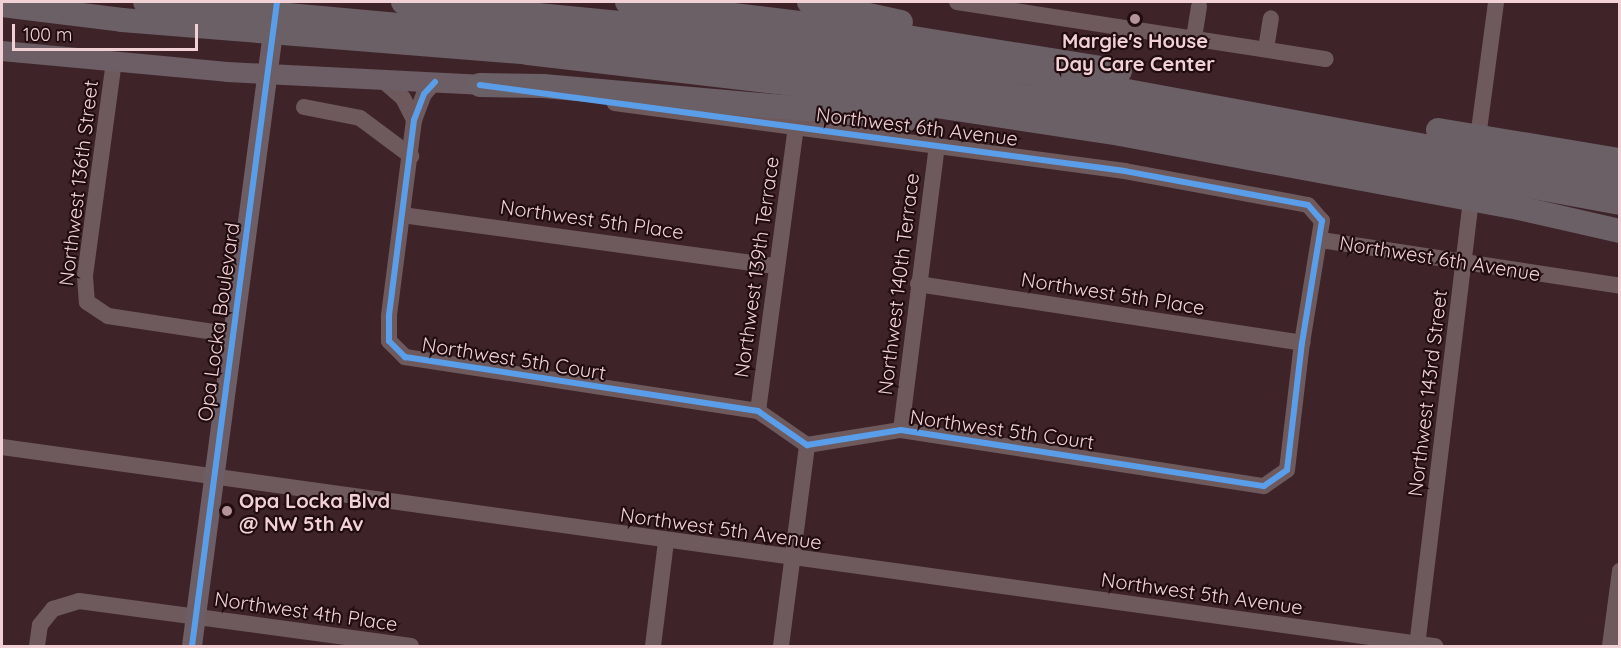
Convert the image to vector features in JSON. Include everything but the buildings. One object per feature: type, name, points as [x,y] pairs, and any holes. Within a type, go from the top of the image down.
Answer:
[{"type":"highway","points":[[145,2],[223,19]]},
{"type":"highway","points":[[403,2],[928,58],[1170,96],[1433,159]]},
{"type":"highway","points":[[627,2],[882,33],[1078,64]]},
{"type":"highway","points":[[809,2],[1078,64],[1433,159],[1512,196],[1620,231]]},
{"type":"highway","points":[[13,7],[223,19],[742,56],[1085,105],[1433,159]]},
{"type":"highway","points":[[325,27],[667,68],[1120,134]]},
{"type":"highway","points":[[480,85],[543,86],[1433,159],[1517,152],[1620,160]]},
{"type":"highway","points":[[1517,152],[1620,182]]},
{"type":"highway","points":[[1512,196],[1620,203]]},
{"type":"main road","name":"Opa Locka Boulevard","points":[[192,646],[278,2]]},
{"type":"main road","name":"Northwest 6th Avenue","points":[[2,51],[268,74],[480,85]]},
{"type":"street","points":[[957,2],[1326,59]]},
{"type":"street","name":"Northwest 143rd Street","points":[[1418,645],[1496,2]]},
{"type":"street","points":[[1194,38],[1199,6]]},
{"type":"street","points":[[1266,49],[1271,18]]},
{"type":"street","name":"Northwest 136th Street","points":[[114,61],[85,276],[85,296],[91,308],[114,318],[233,335]]},
{"type":"street","points":[[381,79],[404,98],[414,120]]},
{"type":"street","points":[[402,215],[414,120],[424,94],[435,82]]},
{"type":"street","name":"Northwest 6th Avenue","points":[[480,85],[796,128],[937,144],[1125,171],[1308,205],[1322,221],[1321,240],[1620,286]]},
{"type":"street","points":[[304,107],[360,118],[411,156]]},
{"type":"street","name":"Northwest 139th Terrace","points":[[758,411],[796,128]]},
{"type":"street","name":"Northwest 140th Terrace","points":[[901,430],[937,144]]},
{"type":"street","name":"Northwest 5th Place","points":[[402,215],[776,266]]},
{"type":"street","name":"Northwest 5th Court","points":[[402,215],[387,328],[389,341],[398,353],[417,360],[758,411],[807,446],[901,430],[1264,486],[1287,470],[1302,343]]},
{"type":"street","points":[[1302,343],[1321,240]]},
{"type":"street","name":"Northwest 5th Place","points":[[918,285],[1302,343]]},
{"type":"street","points":[[781,646],[807,446]]},
{"type":"street","name":"Northwest 5th Avenue","points":[[2,447],[214,475],[666,542],[1435,646]]},
{"type":"street","points":[[652,646],[666,542]]},
{"type":"street","points":[[1610,646],[1620,571]]},
{"type":"street","name":"Northwest 4th Place","points":[[37,646],[40,625],[53,609],[79,601],[411,646]]},
{"type":"cycle path","points":[[192,646],[277,2]]},
{"type":"cycle path","points":[[435,82],[424,94],[414,120],[389,316],[389,341],[405,357],[758,411],[807,445],[901,430],[1264,486],[1287,470],[1302,343],[1322,221],[1308,205],[1125,171],[480,85]]},
{"type":"place","name":"Margie's House Day Care Center","points":[[1135,19]]},
{"type":"place","name":"Opa Locka Blvd @ NW 5th Av","points":[[227,511]]}]
